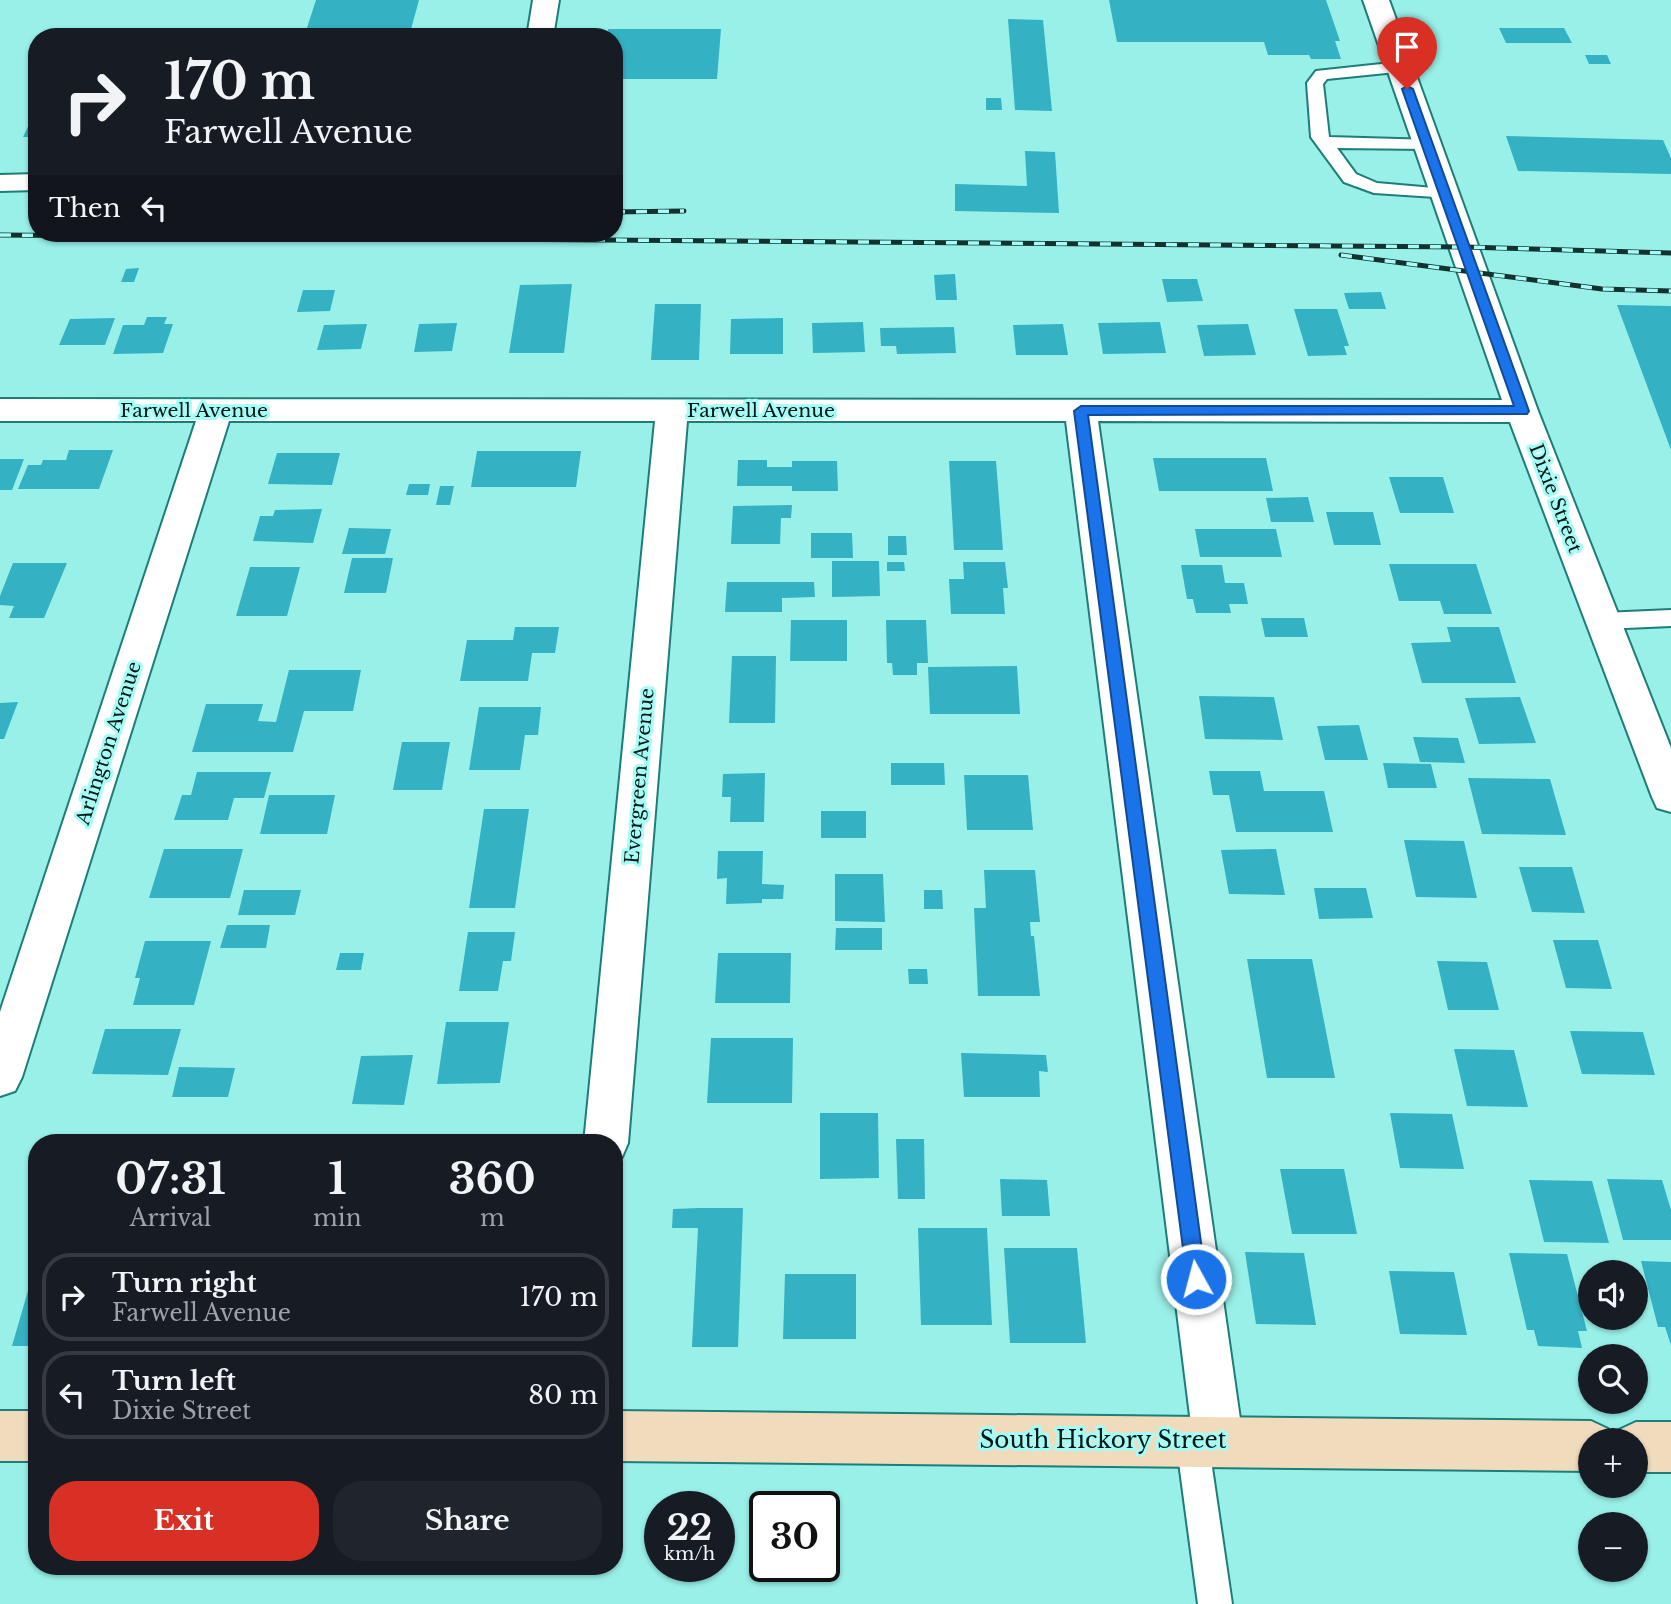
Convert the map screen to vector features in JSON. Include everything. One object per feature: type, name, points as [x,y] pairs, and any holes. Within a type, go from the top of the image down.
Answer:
[{"type":"street","points":[[541,28],[546,0]]},
{"type":"street","name":"Dixie Street","points":[[1376,0],[1522,411],[1671,797]]},
{"type":"street","points":[[0,183],[28,182]]},
{"type":"street","name":"Farwell Avenue","points":[[0,410],[1522,411]]},
{"type":"street","name":"Arlington Avenue","points":[[0,1077],[216,410]]},
{"type":"street","name":"Evergreen Avenue","points":[[607,1134],[672,410]]},
{"type":"street","points":[[1081,411],[1205,1440]]},
{"type":"street","points":[[0,1436],[28,1436]]},
{"type":"street","name":"South Hickory Street","points":[[623,1436],[1578,1446]]},
{"type":"street","points":[[1648,1447],[1671,1447]]},
{"type":"lane","points":[[1399,67],[1322,75],[1315,83],[1320,137],[1350,178],[1374,188],[1445,194]]},
{"type":"lane","points":[[1325,143],[1427,144]]},
{"type":"lane","points":[[1603,621],[1671,618]]},
{"type":"lane","points":[[1205,1440],[1215,1604]]},
{"type":"building","points":[[316,0],[419,0],[411,28],[307,28]]},
{"type":"building","points":[[1109,0],[1326,0],[1340,41],[1335,41],[1341,59],[1311,59],[1309,55],[1268,55],[1264,42],[1117,42]]},
{"type":"building","points":[[1008,19],[1043,20],[1052,111],[1015,110]]},
{"type":"building","points":[[1499,28],[1564,28],[1572,43],[1506,43]]},
{"type":"building","points":[[623,29],[721,29],[717,79],[623,79]]},
{"type":"building","points":[[1585,55],[1607,55],[1611,64],[1589,64]]},
{"type":"building","points":[[986,98],[1001,98],[1002,110],[986,110]]},
{"type":"building","points":[[1506,136],[1663,140],[1671,158],[1671,174],[1518,171]]},
{"type":"building","points":[[1025,151],[1055,152],[1059,213],[955,211],[955,184],[1027,186]]},
{"type":"building","points":[[139,268],[134,282],[121,282],[126,269]]},
{"type":"building","points":[[955,274],[957,300],[936,300],[934,275]]},
{"type":"building","points":[[1162,279],[1197,279],[1203,301],[1167,302]]},
{"type":"building","points":[[572,284],[564,353],[509,353],[520,285]]},
{"type":"building","points":[[303,290],[335,290],[330,311],[297,312]]},
{"type":"building","points":[[1381,292],[1386,309],[1349,309],[1344,293]]},
{"type":"building","points":[[655,304],[701,304],[699,360],[651,360]]},
{"type":"building","points":[[1617,305],[1671,306],[1671,450]]},
{"type":"building","points":[[1294,309],[1337,309],[1349,346],[1344,346],[1347,355],[1308,356]]},
{"type":"building","points":[[147,317],[167,317],[164,324],[173,324],[163,353],[113,354],[123,325],[144,325]]},
{"type":"building","points":[[115,318],[105,345],[59,345],[70,319]]},
{"type":"building","points":[[783,318],[783,354],[730,354],[731,319]]},
{"type":"building","points":[[863,322],[865,352],[813,353],[812,323]]},
{"type":"building","points":[[1160,322],[1166,353],[1103,354],[1098,323]]},
{"type":"building","points":[[457,323],[452,351],[414,352],[419,324]]},
{"type":"building","points":[[367,324],[361,349],[317,350],[324,325]]},
{"type":"building","points":[[1063,324],[1068,355],[1016,355],[1013,325]]},
{"type":"building","points":[[1248,324],[1256,355],[1204,356],[1197,325]]},
{"type":"building","points":[[954,327],[956,353],[897,354],[896,346],[881,346],[880,328]]},
{"type":"building","points":[[69,450],[113,450],[99,489],[18,489],[28,465],[41,465],[43,460],[66,460]]},
{"type":"building","points":[[477,451],[581,451],[576,487],[471,487]]},
{"type":"building","points":[[277,453],[340,453],[332,485],[268,484]]},
{"type":"building","points":[[1153,458],[1266,458],[1273,491],[1159,491]]},
{"type":"building","points":[[0,459],[24,459],[12,490],[0,490]]},
{"type":"building","points":[[738,460],[767,460],[767,467],[792,467],[792,461],[837,461],[838,491],[792,491],[792,486],[737,486]]},
{"type":"building","points":[[949,461],[996,461],[1003,550],[954,550]]},
{"type":"building","points":[[1389,477],[1443,477],[1454,513],[1400,513]]},
{"type":"building","points":[[409,484],[430,484],[428,495],[406,495]]},
{"type":"building","points":[[440,486],[454,486],[450,505],[436,505]]},
{"type":"building","points":[[1308,497],[1314,522],[1271,522],[1266,498]]},
{"type":"building","points":[[792,505],[791,518],[781,518],[780,544],[731,544],[733,506]]},
{"type":"building","points":[[322,509],[313,543],[253,541],[260,516],[273,516],[275,510]]},
{"type":"building","points":[[1326,512],[1373,512],[1381,545],[1334,545]]},
{"type":"building","points":[[349,528],[391,529],[385,554],[342,554]]},
{"type":"building","points":[[1195,529],[1276,529],[1282,557],[1200,557]]},
{"type":"building","points":[[811,533],[852,533],[853,558],[811,558]]},
{"type":"building","points":[[888,536],[906,536],[907,555],[888,555]]},
{"type":"building","points":[[352,558],[393,558],[386,593],[344,593]]},
{"type":"building","points":[[832,561],[879,561],[880,596],[832,597]]},
{"type":"building","points":[[887,562],[904,562],[905,571],[887,571]]},
{"type":"building","points":[[963,562],[1005,562],[1008,588],[1003,588],[1005,614],[951,614],[949,579],[964,579]]},
{"type":"building","points":[[13,563],[67,563],[44,618],[9,618],[14,606],[0,605],[0,596]]},
{"type":"building","points":[[1389,564],[1476,564],[1492,614],[1444,614],[1440,601],[1399,601]]},
{"type":"building","points":[[1181,565],[1222,565],[1225,583],[1244,583],[1248,604],[1229,604],[1231,613],[1196,613],[1193,599],[1187,599]]},
{"type":"building","points":[[250,567],[300,567],[287,616],[236,616]]},
{"type":"building","points":[[727,582],[814,582],[815,597],[782,598],[782,612],[725,612]]},
{"type":"building","points":[[1261,618],[1304,618],[1308,637],[1265,637]]},
{"type":"building","points":[[791,620],[847,620],[847,661],[790,661]]},
{"type":"building","points":[[886,620],[926,620],[928,663],[917,663],[917,675],[893,675],[892,663],[887,663]]},
{"type":"building","points":[[515,627],[559,627],[555,653],[532,653],[528,681],[460,681],[467,640],[513,640]]},
{"type":"building","points":[[1447,627],[1499,627],[1516,683],[1422,683],[1411,643],[1451,642]]},
{"type":"building","points":[[732,656],[776,656],[775,723],[729,723]]},
{"type":"building","points":[[1017,666],[1020,714],[930,714],[928,667]]},
{"type":"building","points":[[289,670],[361,670],[353,711],[304,711],[293,752],[192,752],[206,704],[263,704],[258,721],[276,722]]},
{"type":"building","points":[[1199,696],[1274,697],[1283,740],[1205,739]]},
{"type":"building","points":[[1520,697],[1536,743],[1479,744],[1465,698]]},
{"type":"building","points":[[18,702],[4,739],[0,739],[0,703]]},
{"type":"building","points":[[479,707],[541,707],[538,735],[525,735],[520,770],[469,770]]},
{"type":"building","points":[[1359,725],[1368,760],[1325,760],[1317,726]]},
{"type":"building","points":[[1413,737],[1458,738],[1465,763],[1420,762]]},
{"type":"building","points":[[402,742],[450,742],[442,790],[393,790]]},
{"type":"building","points":[[891,763],[944,763],[945,785],[891,785]]},
{"type":"building","points":[[1383,763],[1431,764],[1437,788],[1388,788]]},
{"type":"building","points":[[1209,771],[1260,771],[1264,791],[1324,791],[1333,832],[1236,832],[1229,795],[1213,795]]},
{"type":"building","points":[[197,772],[271,772],[264,798],[234,798],[228,820],[174,820],[182,795],[191,795]]},
{"type":"building","points":[[765,773],[764,822],[730,822],[731,797],[722,797],[723,774]]},
{"type":"building","points":[[964,775],[1028,775],[1033,830],[967,830]]},
{"type":"building","points":[[1468,778],[1550,779],[1566,835],[1482,834]]},
{"type":"building","points":[[269,795],[335,795],[327,834],[260,834]]},
{"type":"building","points":[[484,809],[529,809],[515,908],[469,908]]},
{"type":"building","points":[[821,811],[866,811],[866,838],[821,838]]},
{"type":"building","points":[[1404,840],[1464,841],[1477,898],[1416,897]]},
{"type":"building","points":[[164,849],[243,849],[230,898],[149,898]]},
{"type":"building","points":[[1276,849],[1285,895],[1229,894],[1221,850]]},
{"type":"building","points":[[718,851],[763,851],[762,884],[784,885],[783,899],[762,899],[762,903],[726,904],[727,878],[717,879]]},
{"type":"building","points":[[1519,867],[1572,867],[1585,913],[1532,912]]},
{"type":"building","points":[[984,870],[1035,870],[1040,922],[1030,922],[1040,996],[978,996],[974,908],[986,908]]},
{"type":"building","points":[[835,874],[883,874],[885,922],[835,921]]},
{"type":"building","points":[[1314,888],[1366,888],[1373,918],[1319,919]]},
{"type":"building","points":[[244,890],[301,890],[295,915],[238,915]]},
{"type":"building","points":[[924,890],[942,890],[943,909],[924,909]]},
{"type":"building","points":[[227,925],[270,925],[266,948],[220,948]]},
{"type":"building","points":[[836,928],[882,928],[882,950],[835,950]]},
{"type":"building","points":[[468,932],[515,932],[511,961],[503,961],[498,991],[459,991]]},
{"type":"building","points":[[1553,940],[1598,940],[1612,989],[1566,988]]},
{"type":"building","points":[[145,941],[211,941],[194,1005],[133,1005],[140,978],[135,978]]},
{"type":"building","points":[[340,953],[364,953],[361,970],[336,970]]},
{"type":"building","points":[[718,953],[791,953],[790,1003],[715,1003]]},
{"type":"building","points":[[1247,959],[1312,959],[1335,1078],[1267,1078]]},
{"type":"building","points":[[1437,961],[1487,962],[1499,1010],[1448,1010]]},
{"type":"building","points":[[908,969],[927,969],[928,984],[909,984]]},
{"type":"building","points":[[446,1022],[509,1022],[500,1083],[437,1084]]},
{"type":"building","points":[[105,1029],[181,1029],[168,1075],[92,1074]]},
{"type":"building","points":[[1570,1031],[1643,1032],[1655,1075],[1582,1074]]},
{"type":"building","points":[[711,1038],[793,1038],[792,1103],[707,1103]]},
{"type":"building","points":[[1454,1049],[1514,1050],[1528,1107],[1467,1106]]},
{"type":"building","points":[[961,1053],[1046,1055],[1048,1072],[1039,1071],[1040,1097],[964,1097]]},
{"type":"building","points":[[413,1055],[404,1105],[352,1104],[361,1056]]},
{"type":"building","points":[[179,1067],[235,1068],[228,1097],[172,1097]]},
{"type":"building","points":[[820,1113],[878,1113],[879,1178],[820,1179]]},
{"type":"building","points":[[1390,1113],[1452,1114],[1464,1169],[1400,1168]]},
{"type":"building","points":[[896,1139],[924,1139],[925,1199],[898,1199]]},
{"type":"building","points":[[1280,1169],[1344,1169],[1357,1234],[1292,1234]]},
{"type":"building","points":[[1000,1179],[1047,1180],[1050,1216],[1002,1216]]},
{"type":"building","points":[[1607,1179],[1662,1180],[1671,1210],[1671,1240],[1623,1240]]},
{"type":"building","points":[[1529,1180],[1592,1181],[1609,1243],[1544,1242]]},
{"type":"building","points":[[743,1208],[738,1347],[692,1347],[698,1228],[672,1228],[673,1209]]},
{"type":"building","points":[[918,1228],[987,1228],[992,1325],[921,1325]]},
{"type":"building","points":[[1004,1248],[1077,1248],[1086,1343],[1010,1343]]},
{"type":"building","points":[[1245,1252],[1304,1253],[1316,1325],[1256,1324]]},
{"type":"building","points":[[1509,1253],[1567,1254],[1578,1296],[1578,1330],[1587,1331],[1578,1331],[1581,1344],[1578,1344],[1578,1348],[1538,1346],[1534,1330],[1527,1330]]},
{"type":"building","points":[[1648,1261],[1671,1262],[1671,1345],[1665,1327],[1658,1327],[1648,1288]]},
{"type":"building","points":[[1389,1271],[1454,1272],[1467,1335],[1400,1334]]},
{"type":"building","points":[[785,1274],[856,1274],[856,1339],[783,1339]]},
{"type":"building","points":[[28,1291],[28,1346],[12,1346]]},
{"type":"railway","points":[[623,212],[684,211]]},
{"type":"railway","points":[[0,235],[28,235]]},
{"type":"railway","points":[[623,240],[1465,247],[1671,253]]},
{"type":"railway","points":[[1341,255],[1602,289],[1671,291]]},
{"type":"route","points":[[1196,1279],[1081,411],[1522,411],[1407,89]]}]
